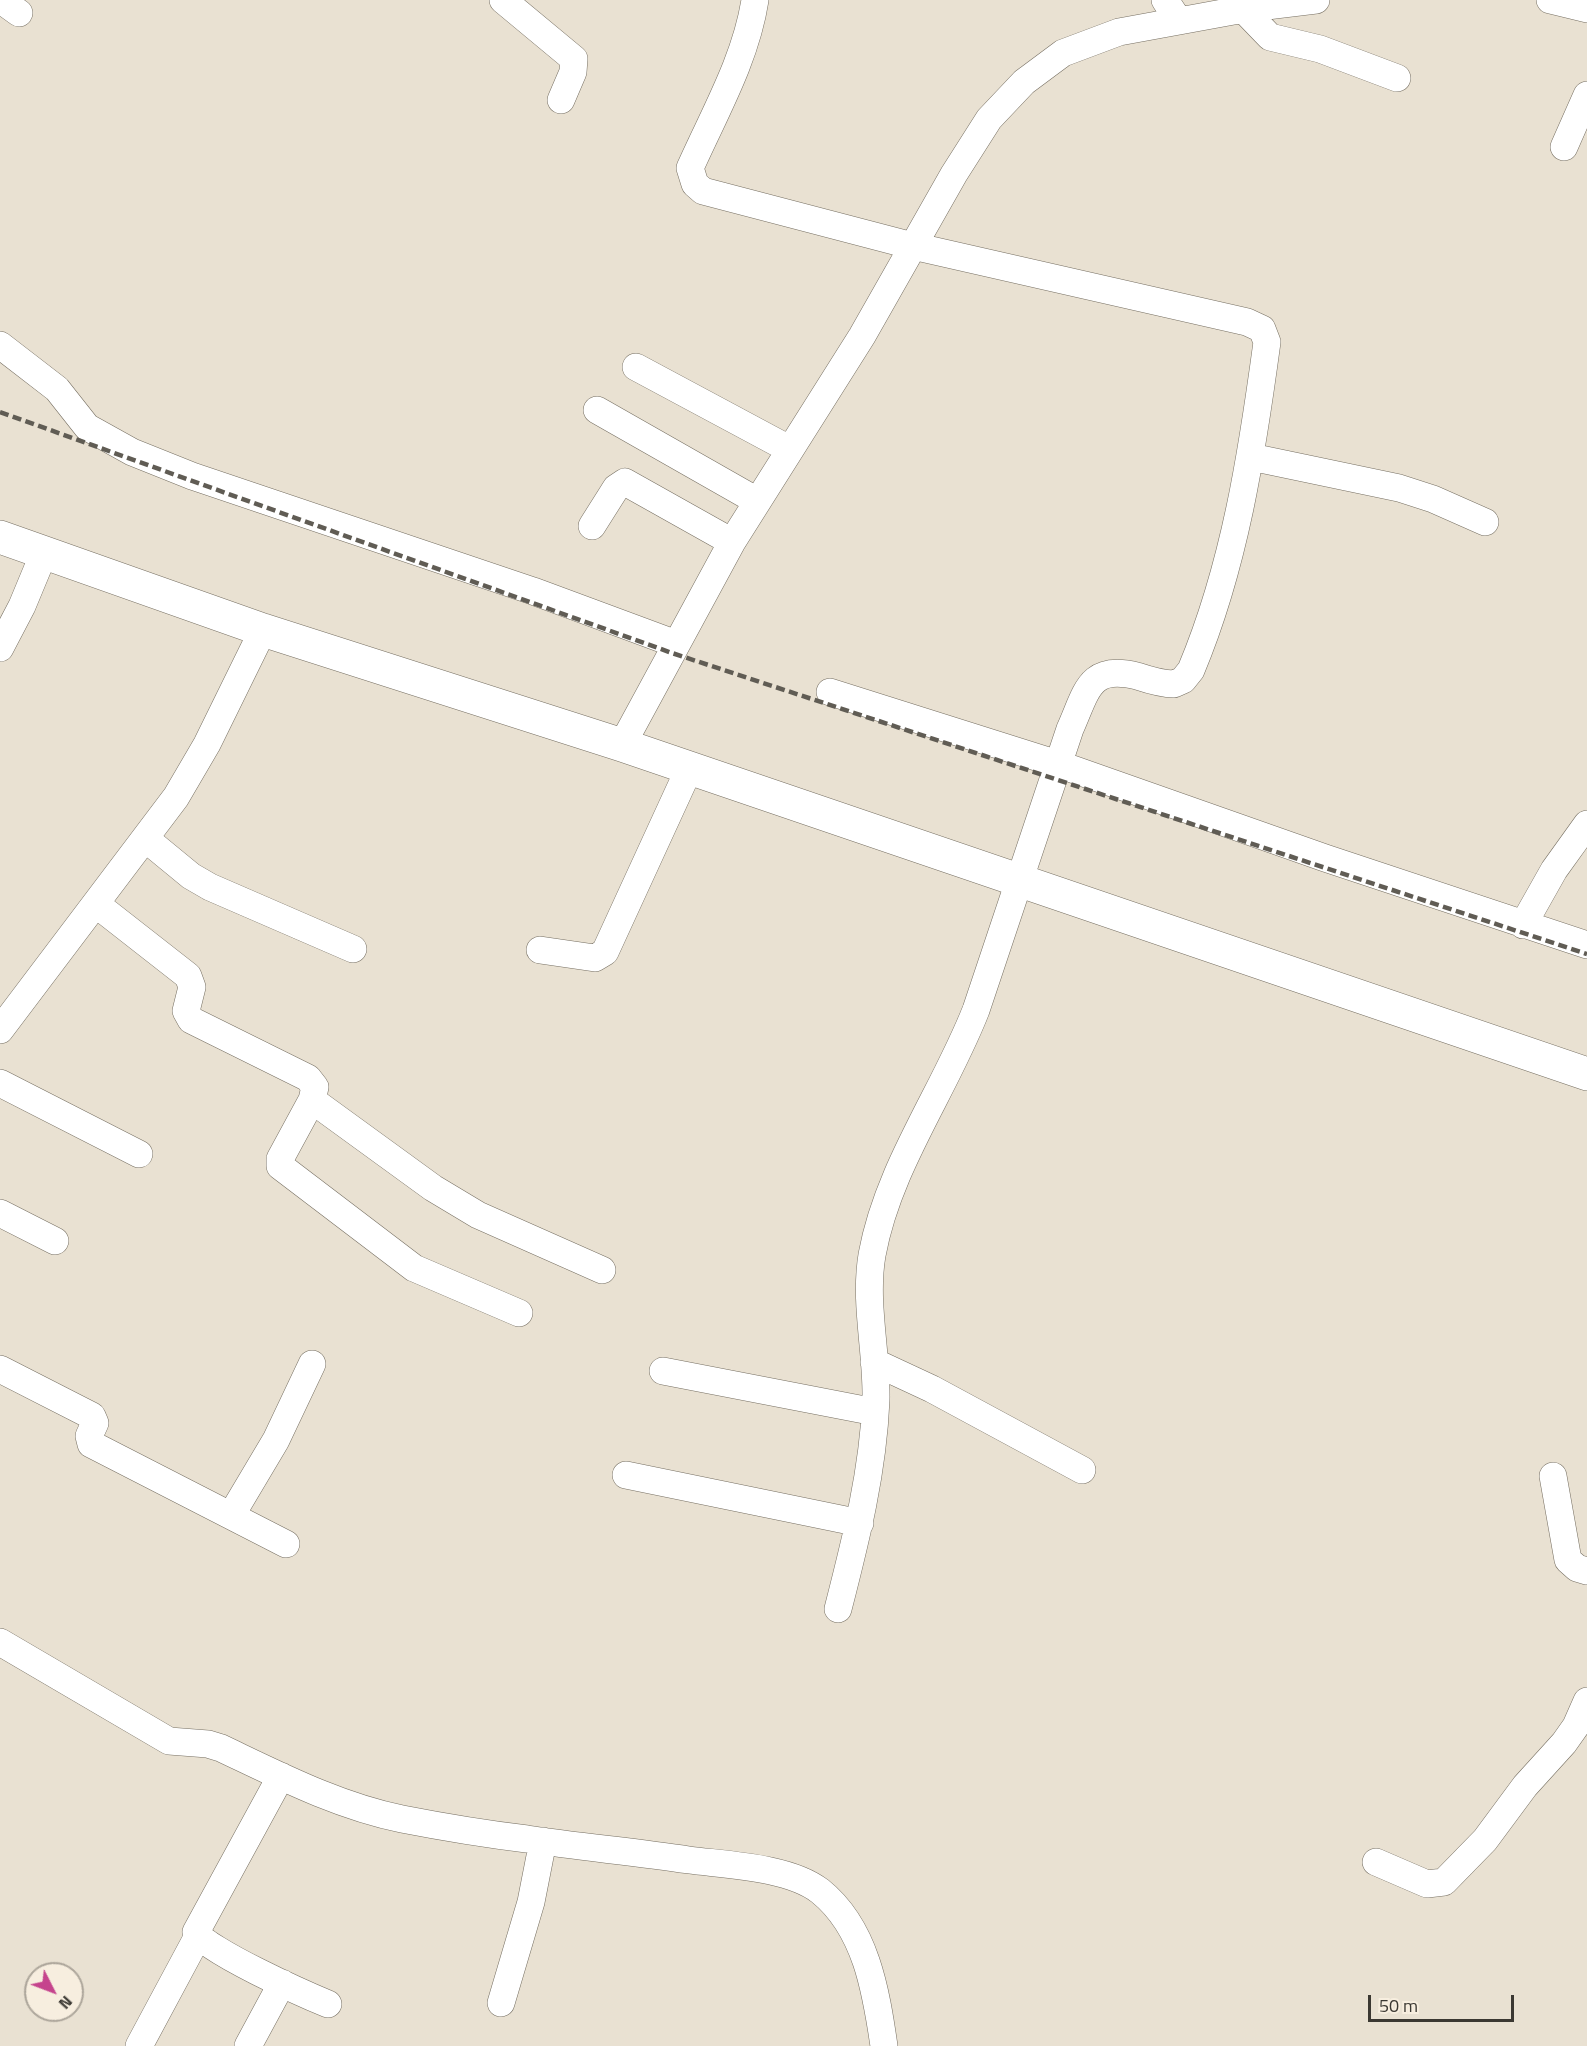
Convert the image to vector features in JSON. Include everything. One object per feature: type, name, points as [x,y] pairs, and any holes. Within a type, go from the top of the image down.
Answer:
[{"type":"highway","points":[[0,537],[263,630],[622,745],[1587,1074]]},
{"type":"street","points":[[503,0],[574,59],[573,72],[561,100]]},
{"type":"street","points":[[755,0],[751,26],[741,54],[690,168],[695,184],[703,191],[913,246],[1256,325],[1265,334],[1267,342],[1251,457],[1240,515],[1191,670],[1183,680],[1174,684],[1117,671],[1104,673],[1095,680],[1070,729],[1020,882],[959,1053],[913,1141],[880,1220],[872,1258],[869,1295],[875,1412],[871,1465],[860,1523],[838,1609]]},
{"type":"street","points":[[622,745],[732,542],[862,336],[989,119],[1024,81],[1063,53],[1172,10],[1243,9],[1316,0]]},
{"type":"street","points":[[1551,0],[1587,9]]},
{"type":"street","points":[[1243,9],[1270,37],[1320,49],[1397,78]]},
{"type":"street","points":[[1564,147],[1587,95]]},
{"type":"street","points":[[0,345],[57,389],[87,427],[132,452],[214,484],[533,591],[676,644]]},
{"type":"street","points":[[636,367],[789,449]]},
{"type":"street","points":[[597,410],[757,501]]},
{"type":"street","points":[[1251,457],[1399,488],[1433,499],[1485,522]]},
{"type":"street","points":[[592,526],[616,488],[625,482],[732,542]]},
{"type":"street","points":[[0,648],[22,606],[44,554]]},
{"type":"street","points":[[0,1030],[176,797],[207,744],[263,630]]},
{"type":"street","points":[[830,692],[1058,764],[1587,945]]},
{"type":"street","points":[[540,950],[595,958],[605,952],[689,769]]},
{"type":"street","points":[[1523,925],[1554,870],[1587,824]]},
{"type":"street","points":[[146,839],[190,876],[210,887],[354,949]]},
{"type":"street","points":[[96,904],[188,976],[192,987],[186,1011],[191,1020],[308,1078],[315,1087],[312,1100],[280,1159],[280,1166],[414,1268],[519,1314]]},
{"type":"street","points":[[0,1083],[139,1154]]},
{"type":"street","points":[[312,1100],[433,1188],[478,1215],[602,1270]]},
{"type":"street","points":[[0,1213],[55,1241]]},
{"type":"street","points":[[874,1362],[932,1389],[1083,1470]]},
{"type":"street","points":[[232,1514],[276,1440],[312,1364]]},
{"type":"street","points":[[0,1369],[92,1416],[95,1424],[89,1436],[91,1444],[232,1514],[286,1544]]},
{"type":"street","points":[[663,1371],[875,1412]]},
{"type":"street","points":[[626,1474],[860,1523]]},
{"type":"street","points":[[1553,1476],[1568,1560],[1587,1571]]},
{"type":"street","points":[[0,1642],[169,1741],[208,1744],[366,1810],[400,1818],[543,1841],[747,1867],[807,1883],[828,1898],[847,1922],[863,1952],[873,1982],[884,2046]]},
{"type":"street","points":[[1376,1862],[1427,1884],[1444,1882],[1485,1840],[1525,1786],[1564,1743],[1576,1726],[1587,1701]]},
{"type":"street","points":[[139,2046],[198,1936],[198,1926],[281,1776]]},
{"type":"street","points":[[501,2004],[531,1902],[543,1841]]},
{"type":"street","points":[[198,1936],[282,1983],[328,2004]]},
{"type":"street","points":[[248,2046],[282,1983]]},
{"type":"railway","points":[[0,412],[672,653],[1587,954]]}]
